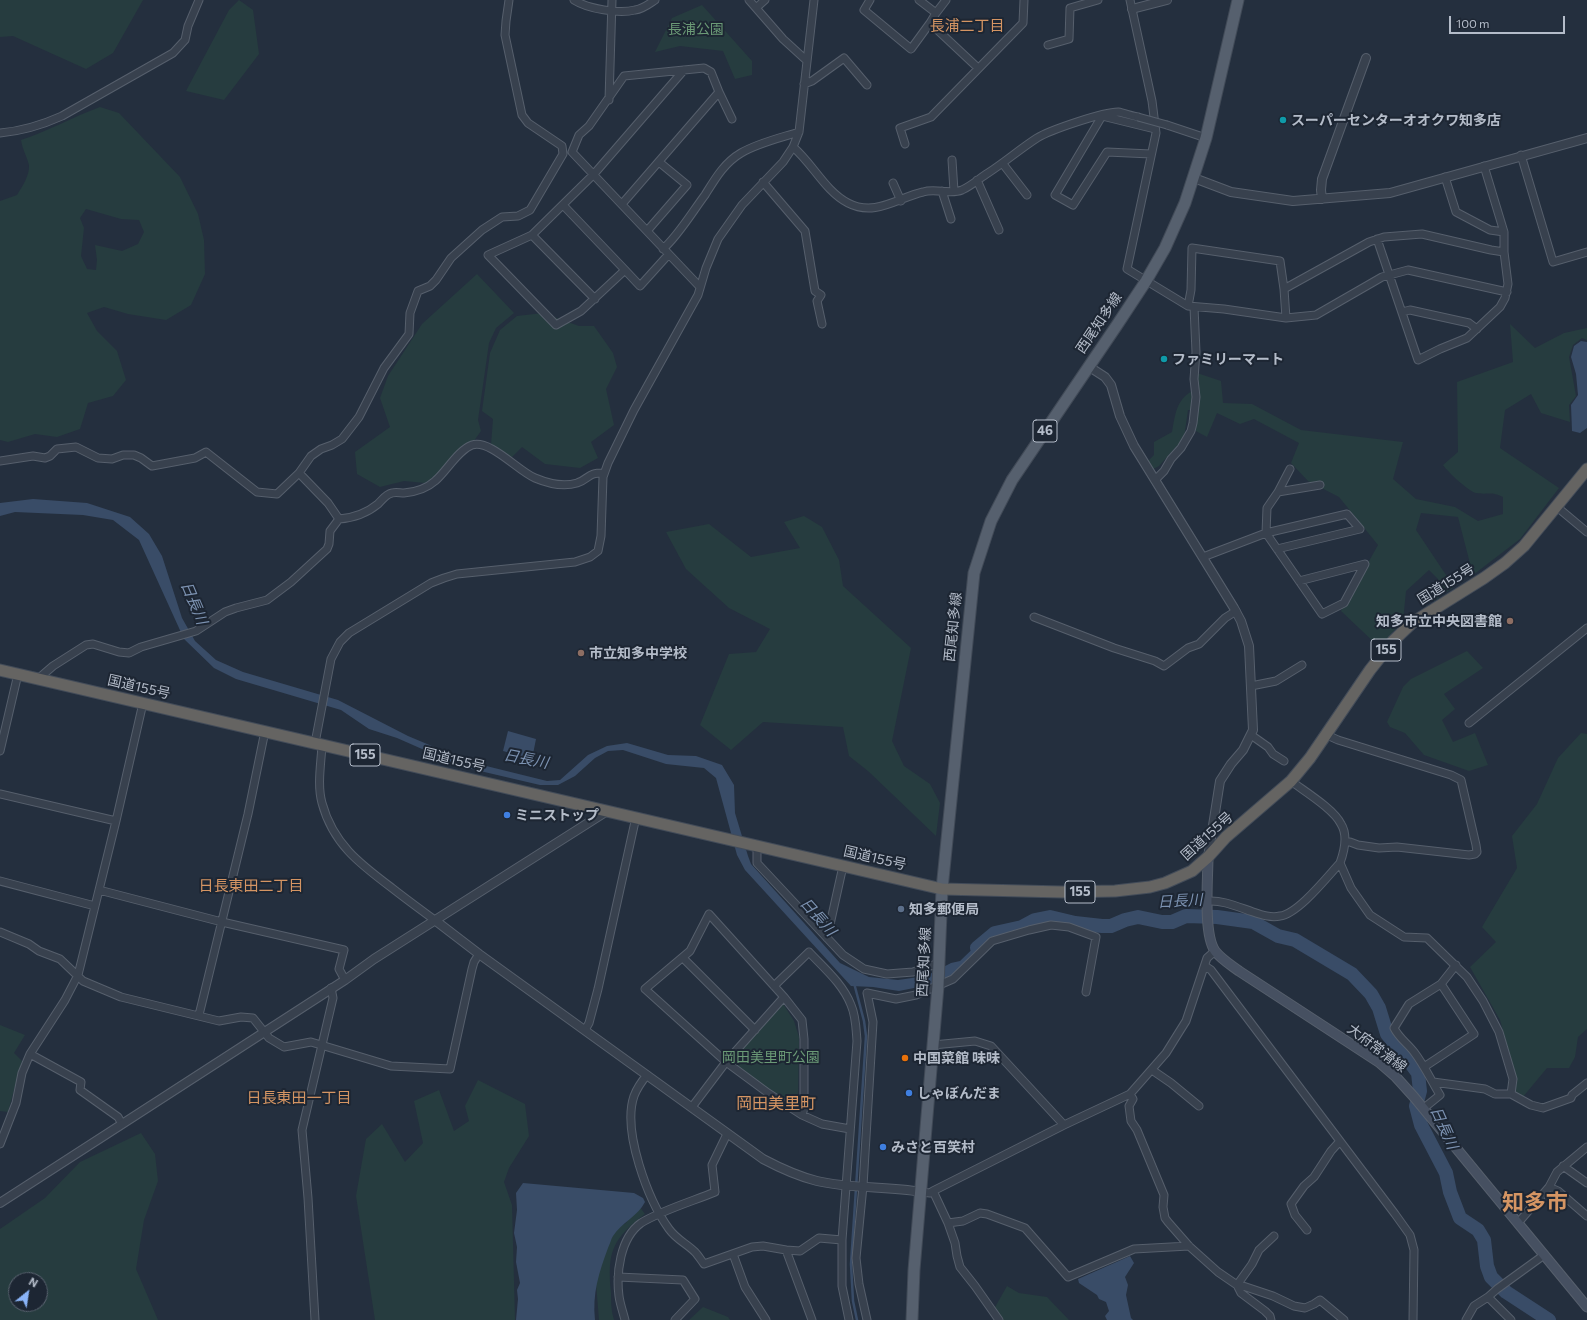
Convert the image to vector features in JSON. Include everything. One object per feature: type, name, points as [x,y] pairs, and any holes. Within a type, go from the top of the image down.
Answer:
[{"type":"highway","name":"国道155号","points":[[0,670],[942,889],[1062,892],[1134,889],[1165,883],[1192,871],[1208,857],[1226,837],[1291,781],[1327,735],[1370,670],[1393,641],[1412,623],[1484,578],[1505,563],[1524,546],[1587,469]]},
{"type":"main road","name":"西尾知多線","points":[[912,1320],[938,986],[942,889],[974,573],[991,521],[1012,480],[1146,281],[1165,248],[1194,178],[1206,138],[1238,0]]},
{"type":"main road","points":[[1208,857],[1208,921],[1210,939],[1215,951]]},
{"type":"main road","name":"大府常滑線","points":[[1215,951],[1239,970],[1380,1064],[1395,1076],[1587,1307]]},
{"type":"street","points":[[0,133],[44,124],[62,116],[172,53],[185,40],[188,26],[199,0]]},
{"type":"street","points":[[0,461],[33,456],[45,458],[50,456],[57,449],[76,446],[98,458],[112,459],[123,455],[134,455],[152,466],[195,458],[206,452],[257,492],[273,495],[278,494],[299,473],[311,456],[342,438],[359,417],[384,368],[409,334],[410,313],[418,291],[430,286],[451,258],[462,250],[478,233],[502,217],[518,216],[530,210],[563,154],[562,146],[528,123],[522,115],[505,35],[509,0]]},
{"type":"street","points":[[574,0],[580,4],[612,11],[636,10],[655,0]]},
{"type":"street","points":[[609,100],[612,0]]},
{"type":"street","points":[[749,0],[783,39],[806,60]]},
{"type":"street","points":[[756,8],[765,0]]},
{"type":"street","points":[[814,0],[799,132],[793,147],[784,162],[742,205],[718,239],[700,288],[687,315],[634,410],[604,473],[600,546],[595,555],[584,561],[457,574],[444,578],[430,584],[363,624],[340,642],[331,659],[322,709],[319,744],[322,802],[328,819],[336,837],[346,850],[364,867],[479,954],[763,1159],[786,1171],[818,1181],[930,1192],[1064,1125],[1130,1094],[1166,1053],[1186,1021],[1207,958],[1215,951]]},
{"type":"street","points":[[870,0],[864,10],[911,49],[946,0]]},
{"type":"street","points":[[918,0],[936,13]]},
{"type":"street","points":[[905,144],[900,128],[931,116],[1023,23],[1024,0]]},
{"type":"street","points":[[1048,45],[1069,39],[1070,8],[1098,0]]},
{"type":"street","points":[[1130,0],[1152,101],[1155,128],[1127,269],[1191,306],[1286,318],[1316,315],[1382,277],[1408,270],[1507,292]]},
{"type":"street","points":[[1132,9],[1167,0]]},
{"type":"street","points":[[930,23],[978,68]]},
{"type":"street","points":[[804,84],[812,81],[844,58],[867,85]]},
{"type":"street","points":[[1322,199],[1322,179],[1366,58]]},
{"type":"street","points":[[700,288],[572,152],[579,135],[589,126],[609,100],[624,76],[704,68],[711,72],[732,119]]},
{"type":"street","points":[[625,270],[581,311],[556,325],[488,255],[532,235],[594,174],[684,70]]},
{"type":"street","points":[[622,204],[719,92]]},
{"type":"street","points":[[793,147],[800,153],[830,189],[848,203],[856,207],[872,209],[901,201],[924,191],[954,191],[964,189],[1003,164],[1028,144],[1051,130],[1117,112],[1167,125],[1206,138]]},
{"type":"street","points":[[1102,116],[1155,128]]},
{"type":"street","points":[[1102,116],[1055,195],[1073,205],[1106,152],[1151,154]]},
{"type":"street","points":[[563,205],[640,286],[666,252],[720,170],[733,158],[742,153],[799,132]]},
{"type":"street","points":[[1194,178],[1231,192],[1293,201],[1322,199],[1390,192],[1587,138]]},
{"type":"street","points":[[1521,155],[1553,262],[1587,252]]},
{"type":"street","points":[[952,160],[954,191]]},
{"type":"street","points":[[647,231],[687,185],[659,162]]},
{"type":"street","points":[[1003,164],[1027,195]]},
{"type":"street","points":[[1377,239],[1418,360],[1466,338],[1500,307],[1507,292],[1508,284],[1504,252],[1504,232],[1484,166]]},
{"type":"street","points":[[1445,177],[1456,212],[1490,230],[1504,232]]},
{"type":"street","points":[[977,180],[999,230]]},
{"type":"street","points":[[763,182],[806,231],[815,290],[820,295],[817,301],[822,324]]},
{"type":"street","points":[[893,183],[901,201]]},
{"type":"street","points":[[942,191],[950,219]]},
{"type":"street","points":[[1284,289],[1369,242],[1384,237],[1422,234],[1504,252]]},
{"type":"street","points":[[532,235],[595,299]]},
{"type":"street","points":[[1155,480],[1164,471],[1171,459],[1181,448],[1191,431],[1193,423],[1196,398],[1194,379],[1196,352],[1191,306],[1192,248],[1280,262],[1286,318]]},
{"type":"street","points":[[1402,312],[1410,310],[1469,323],[1477,329]]},
{"type":"street","points":[[1088,366],[1105,377],[1111,384],[1120,416],[1134,446],[1236,611],[1241,621],[1249,646],[1253,730],[1243,750],[1231,764],[1220,781],[1208,857]]},
{"type":"street","points":[[38,679],[53,666],[86,645],[98,645],[119,652],[129,653],[141,646],[196,631],[225,612],[267,600],[277,594],[303,573],[327,549],[330,531],[339,519],[362,514],[392,493],[413,492],[424,489],[434,482],[464,450],[472,445],[490,448],[523,472],[545,482],[569,485],[578,482],[590,474],[604,473]]},
{"type":"street","points":[[1290,469],[1278,492],[1267,508],[1266,533],[1299,581],[1322,614],[1344,603],[1365,564],[1299,581]]},
{"type":"street","points":[[299,473],[328,503],[339,519]]},
{"type":"street","points":[[1278,492],[1320,485]]},
{"type":"street","points":[[1556,507],[1587,532]]},
{"type":"street","points":[[1203,557],[1266,533],[1347,514],[1360,529],[1277,549]]},
{"type":"street","points":[[1034,617],[1114,648],[1156,661],[1164,666],[1188,648],[1199,644],[1225,618],[1236,611]]},
{"type":"street","points":[[1469,723],[1587,628]]},
{"type":"street","points":[[1251,686],[1276,681],[1302,665]]},
{"type":"street","points":[[0,750],[18,674]]},
{"type":"street","points":[[0,1144],[16,1103],[22,1073],[30,1054],[65,1000],[78,975],[143,703]]},
{"type":"street","points":[[199,1015],[250,805],[265,731]]},
{"type":"street","points":[[1251,735],[1268,746],[1273,754],[1284,761]]},
{"type":"street","points":[[1327,735],[1338,740],[1451,775],[1461,780],[1477,852],[1469,856],[1396,847],[1379,848],[1345,842]]},
{"type":"street","points":[[1208,901],[1217,901],[1268,916],[1279,917],[1288,914],[1297,908],[1340,863],[1343,856],[1345,842],[1344,830],[1337,818],[1291,781]]},
{"type":"street","points":[[0,794],[116,821]]},
{"type":"street","points":[[0,1203],[345,980],[374,959],[607,811]]},
{"type":"street","points":[[585,1030],[589,1023],[598,989],[636,817]]},
{"type":"street","points":[[757,846],[757,863],[843,956],[864,969],[888,974],[913,972],[939,963]]},
{"type":"street","points":[[1340,863],[1351,888],[1370,914],[1404,937],[1427,938],[1467,977],[1483,1001],[1499,1032],[1513,1079],[1511,1094]]},
{"type":"street","points":[[827,938],[843,866]]},
{"type":"street","points":[[0,881],[95,906]]},
{"type":"street","points":[[99,890],[222,922],[344,950],[339,969],[345,980]]},
{"type":"street","points":[[802,1115],[804,1108],[804,1039],[802,1020],[784,996],[710,914],[693,945],[683,958],[646,989],[726,1062],[768,1093],[802,1115],[822,1124],[850,1129]]},
{"type":"street","points":[[867,1320],[859,1284],[856,1258],[873,1022],[867,993],[896,999],[916,995],[953,979],[992,941],[1052,925],[1069,927],[1096,937],[1086,992]]},
{"type":"street","points":[[0,932],[30,944],[39,951],[60,959],[83,981],[121,997],[219,1021],[241,1017],[253,1018],[265,1031],[269,1038],[284,1046],[311,1042],[322,1044],[391,1066],[450,1069],[474,962],[479,954]]},
{"type":"street","points":[[774,986],[809,952],[844,989],[852,1006],[856,1021],[857,1041],[850,1129],[848,1185],[842,1240],[842,1286],[849,1320]]},
{"type":"street","points":[[683,958],[756,1030]]},
{"type":"street","points":[[1419,1103],[1440,1095],[1424,1067],[1413,1052],[1397,1035],[1394,1028],[1409,1004],[1440,984],[1456,965]]},
{"type":"street","points":[[1205,966],[1215,976],[1410,1235],[1414,1250],[1413,1320]]},
{"type":"street","points":[[1424,1067],[1474,1034],[1440,984]]},
{"type":"street","points":[[315,1320],[308,1198],[302,1130],[333,998],[331,988]]},
{"type":"street","points":[[692,1107],[726,1062],[756,1030],[784,996]]},
{"type":"street","points":[[933,1045],[975,1041],[991,1046],[1064,1125]]},
{"type":"street","points":[[30,1054],[81,1082],[80,1090],[118,1117],[122,1124]]},
{"type":"street","points":[[1152,1070],[1199,1106]]},
{"type":"street","points":[[647,1075],[641,1082],[634,1096],[631,1119],[632,1134],[639,1161],[648,1190],[660,1215],[682,1244],[695,1252],[704,1264],[752,1246],[800,1251],[819,1238],[842,1240]]},
{"type":"street","points":[[1432,1082],[1485,1089],[1495,1094],[1511,1094],[1531,1105],[1543,1108],[1570,1098],[1587,1083]]},
{"type":"street","points":[[1130,1094],[1133,1099],[1129,1106],[1131,1121],[1137,1130],[1162,1191],[1165,1218],[1189,1246],[1218,1272],[1238,1286],[1241,1293],[1265,1310],[1270,1316],[1270,1320]]},
{"type":"street","points":[[625,1320],[619,1297],[618,1277],[622,1252],[629,1236],[641,1224],[715,1192],[712,1165],[727,1134]]},
{"type":"street","points":[[1307,1230],[1294,1216],[1291,1204],[1304,1186],[1314,1177],[1331,1151],[1340,1141]]},
{"type":"street","points":[[1518,1223],[1548,1187],[1557,1172],[1587,1147]]},
{"type":"street","points":[[1563,1166],[1587,1183]]},
{"type":"street","points":[[1548,1187],[1558,1191],[1587,1216]]},
{"type":"street","points":[[933,1191],[948,1222],[955,1243],[960,1267],[999,1320]]},
{"type":"street","points":[[948,1222],[963,1221],[980,1214],[988,1214],[1025,1228],[1068,1277],[1134,1249],[1189,1246]]},
{"type":"street","points":[[1238,1286],[1259,1250],[1274,1236]]},
{"type":"street","points":[[786,1250],[812,1320]]},
{"type":"street","points":[[733,1254],[745,1287],[766,1320]]},
{"type":"street","points":[[1467,1320],[1474,1306],[1544,1255]]},
{"type":"street","points":[[618,1277],[683,1280],[695,1299],[675,1320]]},
{"type":"street","points":[[1238,1286],[1243,1286],[1273,1296],[1294,1306],[1305,1308],[1320,1300],[1344,1320]]},
{"type":"street","points":[[1488,1297],[1511,1320]]},
{"type":"green space","points":[[0,0],[143,0],[113,53],[86,69],[13,36],[0,37]]},
{"type":"green space","points":[[239,0],[253,10],[259,54],[224,100],[186,91],[229,10]]},
{"type":"green space","name":"長浦公園","points":[[702,5],[752,61],[752,75],[735,79],[723,51],[680,46],[655,52],[672,18]]},
{"type":"green space","points":[[100,107],[119,113],[180,177],[198,214],[204,240],[205,274],[191,305],[166,320],[128,314],[104,307],[87,313],[97,331],[117,351],[126,380],[113,396],[88,403],[80,429],[57,437],[35,434],[8,442],[0,440],[0,201],[17,195],[27,177],[29,165],[21,140]],"holes":[[[86,209],[121,219],[139,220],[144,232],[138,244],[122,251],[95,245],[97,260],[96,270],[87,269],[81,256],[84,228],[80,218]]]},
{"type":"green space","points":[[477,274],[514,313],[496,328],[489,343],[478,420],[481,431],[471,445],[451,465],[425,483],[404,481],[380,487],[357,474],[355,452],[390,427],[380,398],[388,376],[422,324]]},
{"type":"green space","points":[[543,313],[579,326],[594,326],[613,353],[617,367],[606,389],[614,425],[591,442],[598,458],[580,468],[545,464],[522,447],[511,458],[491,445],[493,419],[482,411],[490,353],[500,330],[517,316]]},
{"type":"green space","points":[[1510,324],[1535,348],[1564,333],[1587,328],[1587,340],[1582,338],[1573,345],[1569,357],[1576,396],[1569,405],[1570,422],[1541,413],[1531,394],[1505,410],[1500,448],[1559,488],[1520,539],[1473,575],[1458,517],[1421,513],[1416,530],[1454,587],[1434,601],[1430,592],[1438,579],[1429,570],[1406,591],[1403,621],[1379,647],[1341,611],[1378,545],[1339,497],[1308,481],[1291,463],[1299,443],[1254,419],[1240,424],[1217,413],[1207,437],[1194,430],[1196,410],[1188,410],[1184,438],[1159,466],[1153,469],[1148,461],[1154,455],[1154,442],[1172,432],[1176,412],[1181,401],[1190,392],[1197,388],[1197,373],[1221,381],[1223,403],[1252,404],[1301,430],[1403,442],[1393,479],[1416,499],[1455,507],[1478,521],[1503,514],[1503,497],[1495,494],[1480,494],[1472,492],[1458,481],[1443,465],[1458,452],[1457,382],[1513,362]]},
{"type":"green space","points":[[804,516],[822,527],[839,560],[843,586],[911,648],[892,741],[904,766],[930,784],[940,803],[936,836],[868,771],[849,756],[843,727],[763,722],[731,750],[700,725],[729,654],[756,652],[770,629],[729,608],[686,569],[666,532],[709,524],[751,557],[800,548],[784,522]]},
{"type":"green space","points":[[1467,651],[1483,668],[1444,694],[1455,709],[1442,720],[1453,742],[1475,733],[1488,765],[1469,771],[1424,755],[1405,733],[1390,727],[1387,722],[1403,687],[1411,679]]},
{"type":"green space","points":[[1581,733],[1587,734],[1587,1029],[1578,1037],[1575,1057],[1569,1068],[1547,1068],[1522,1098],[1515,1092],[1517,1080],[1500,1020],[1470,967],[1496,942],[1482,927],[1517,868],[1512,836],[1537,804],[1558,758]]},
{"type":"green space","name":"岡田美里町公園","points":[[782,1002],[794,1021],[799,1037],[798,1101],[796,1105],[790,1105],[731,1062]]},
{"type":"green space","points":[[0,1025],[25,1035],[14,1053],[22,1061],[8,1112],[0,1111]]},
{"type":"green space","points":[[478,1080],[525,1104],[529,1136],[509,1168],[504,1182],[512,1205],[515,1320],[375,1320],[356,1196],[366,1139],[382,1124],[405,1162],[423,1143],[414,1101],[439,1090],[454,1131],[469,1121],[465,1106]]},
{"type":"green space","points":[[141,1133],[155,1154],[158,1181],[144,1220],[136,1269],[158,1320],[0,1320],[0,1229],[45,1198],[80,1162]]},
{"type":"green space","points":[[638,1205],[645,1214],[625,1231],[614,1248],[611,1257],[611,1306],[614,1320],[599,1320],[595,1271],[615,1229],[626,1223]]},
{"type":"green space","points":[[1007,1286],[1019,1293],[1047,1297],[1069,1320],[997,1320],[994,1309]]},
{"type":"green space","points":[[703,1307],[728,1317],[730,1320],[689,1320]]},
{"type":"water","points":[[1581,341],[1587,342],[1587,428],[1580,433],[1572,431],[1571,405],[1578,395],[1576,374],[1571,357],[1574,346]]},
{"type":"water","points":[[33,499],[87,503],[130,517],[149,534],[162,556],[182,618],[195,641],[216,660],[243,672],[338,700],[408,736],[470,762],[547,781],[560,780],[588,755],[607,746],[627,743],[668,755],[696,756],[722,765],[734,785],[735,813],[751,864],[840,963],[869,977],[898,980],[926,976],[951,963],[960,961],[989,933],[992,937],[951,977],[929,985],[899,991],[873,987],[851,986],[745,870],[737,855],[716,778],[704,768],[666,764],[623,750],[608,751],[595,758],[575,776],[558,785],[540,785],[463,767],[397,738],[369,729],[341,710],[236,679],[214,668],[184,639],[139,540],[113,520],[83,515],[15,512],[0,516],[0,503]]},
{"type":"water","points":[[508,731],[536,739],[532,759],[503,751]]},
{"type":"water","points":[[523,1183],[634,1193],[643,1198],[645,1202],[642,1207],[616,1231],[611,1240],[595,1292],[595,1320],[516,1320],[518,1299],[517,1290],[520,1283],[516,1262],[517,1247],[514,1233],[517,1210],[516,1193]]},
{"type":"water","points":[[1130,1256],[1134,1263],[1125,1277],[1128,1285],[1126,1295],[1131,1318],[1133,1320],[1107,1320],[1105,1316],[1109,1311],[1106,1302],[1099,1299],[1097,1295],[1079,1283],[1078,1279]]},
{"type":"waterway","name":"日長川","points":[[977,948],[995,933],[1022,927],[1035,920],[1050,917],[1075,923],[1102,926],[1111,926],[1125,920],[1138,917],[1162,922],[1172,922],[1186,916],[1217,917],[1253,922],[1278,936],[1295,940],[1352,974],[1371,994],[1379,1008],[1387,1034],[1418,1073],[1420,1091],[1416,1106],[1421,1125],[1446,1173],[1450,1192],[1460,1218],[1478,1230],[1484,1240],[1487,1266],[1491,1277],[1506,1292],[1549,1320]]},
{"type":"waterway","points":[[854,983],[864,1021],[866,1036],[851,1264],[853,1301],[857,1320]]},
{"type":"place","name":"スーパーセンターオオクワ知多店","points":[[1283,120]]},
{"type":"place","name":"ファミリーマート","points":[[1164,359]]},
{"type":"place","name":"知多市立中央図書館","points":[[1510,621]]},
{"type":"place","name":"市立知多中学校","points":[[581,653]]},
{"type":"place","name":"ミニストップ","points":[[507,815]]},
{"type":"place","name":"知多郵便局","points":[[901,909]]},
{"type":"place","name":"中国菜館 味味","points":[[905,1058]]},
{"type":"place","name":"しゃぼんだま","points":[[909,1093]]},
{"type":"place","name":"みさと百笑村","points":[[883,1147]]},
{"type":"district","name":"長浦二丁目","points":[[967,26]]},
{"type":"district","name":"日長東田二丁目","points":[[251,886]]},
{"type":"district","name":"日長東田一丁目","points":[[299,1098]]},
{"type":"district","name":"岡田美里町","points":[[776,1104]]},
{"type":"district","name":"知多市","points":[[1535,1203]]}]
